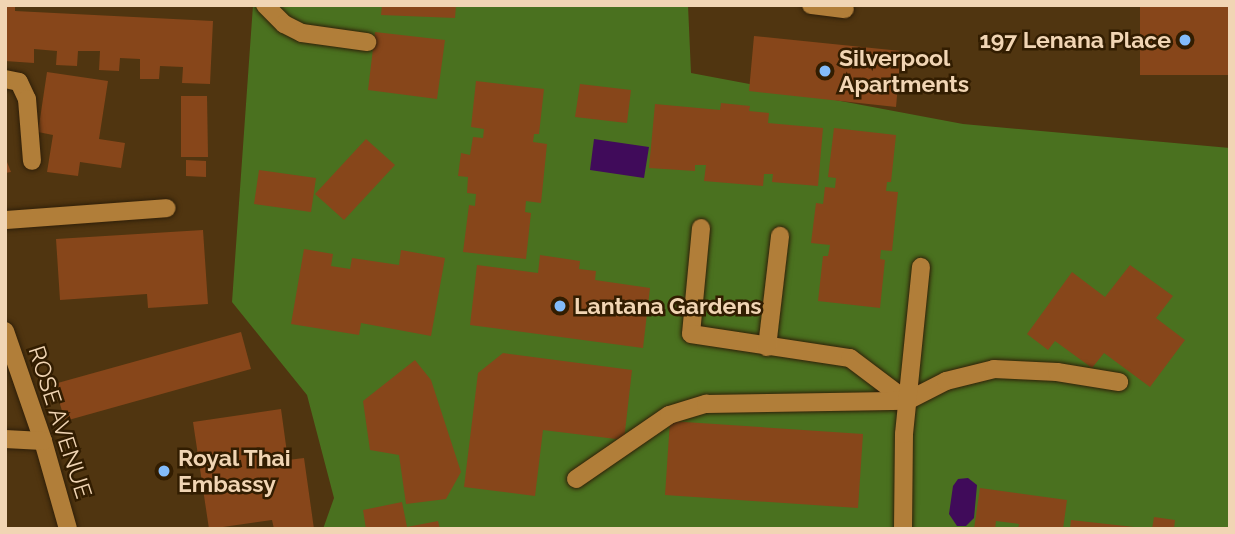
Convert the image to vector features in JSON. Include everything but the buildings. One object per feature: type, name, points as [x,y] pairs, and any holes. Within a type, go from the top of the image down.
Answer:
[{"type":"street","points":[[265,5],[284,24],[302,33],[367,42]]},
{"type":"street","points":[[810,5],[845,9]]},
{"type":"street","points":[[5,79],[19,82],[27,99],[32,161]]},
{"type":"street","points":[[5,220],[167,208]]},
{"type":"street","points":[[701,228],[691,334],[850,358],[907,401]]},
{"type":"street","points":[[767,347],[780,236]]},
{"type":"street","points":[[903,529],[907,401],[921,267]]},
{"type":"street","name":"ROSE AVENUE","points":[[5,331],[43,441],[68,529]]},
{"type":"street","points":[[576,479],[669,415],[706,404],[907,401],[946,381],[994,369],[1057,372],[1119,382]]},
{"type":"street","points":[[5,439],[43,441]]},
{"type":"green space","points":[[253,5],[688,5],[691,73],[963,124],[1230,148],[1230,529],[323,529],[334,498],[307,395],[232,302]]},
{"type":"shaded area","points":[[594,139],[649,147],[644,178],[590,170]]},
{"type":"shaded area","points":[[968,478],[977,485],[974,518],[966,526],[957,526],[949,514],[953,486],[958,479]]},
{"type":"place","name":"197 Lenana Place","points":[[1185,40]]},
{"type":"place","name":"Silverpool Apartments","points":[[825,71]]},
{"type":"place","name":"Lantana Gardens","points":[[560,306]]},
{"type":"place","name":"Royal Thai Embassy","points":[[164,471]]}]
